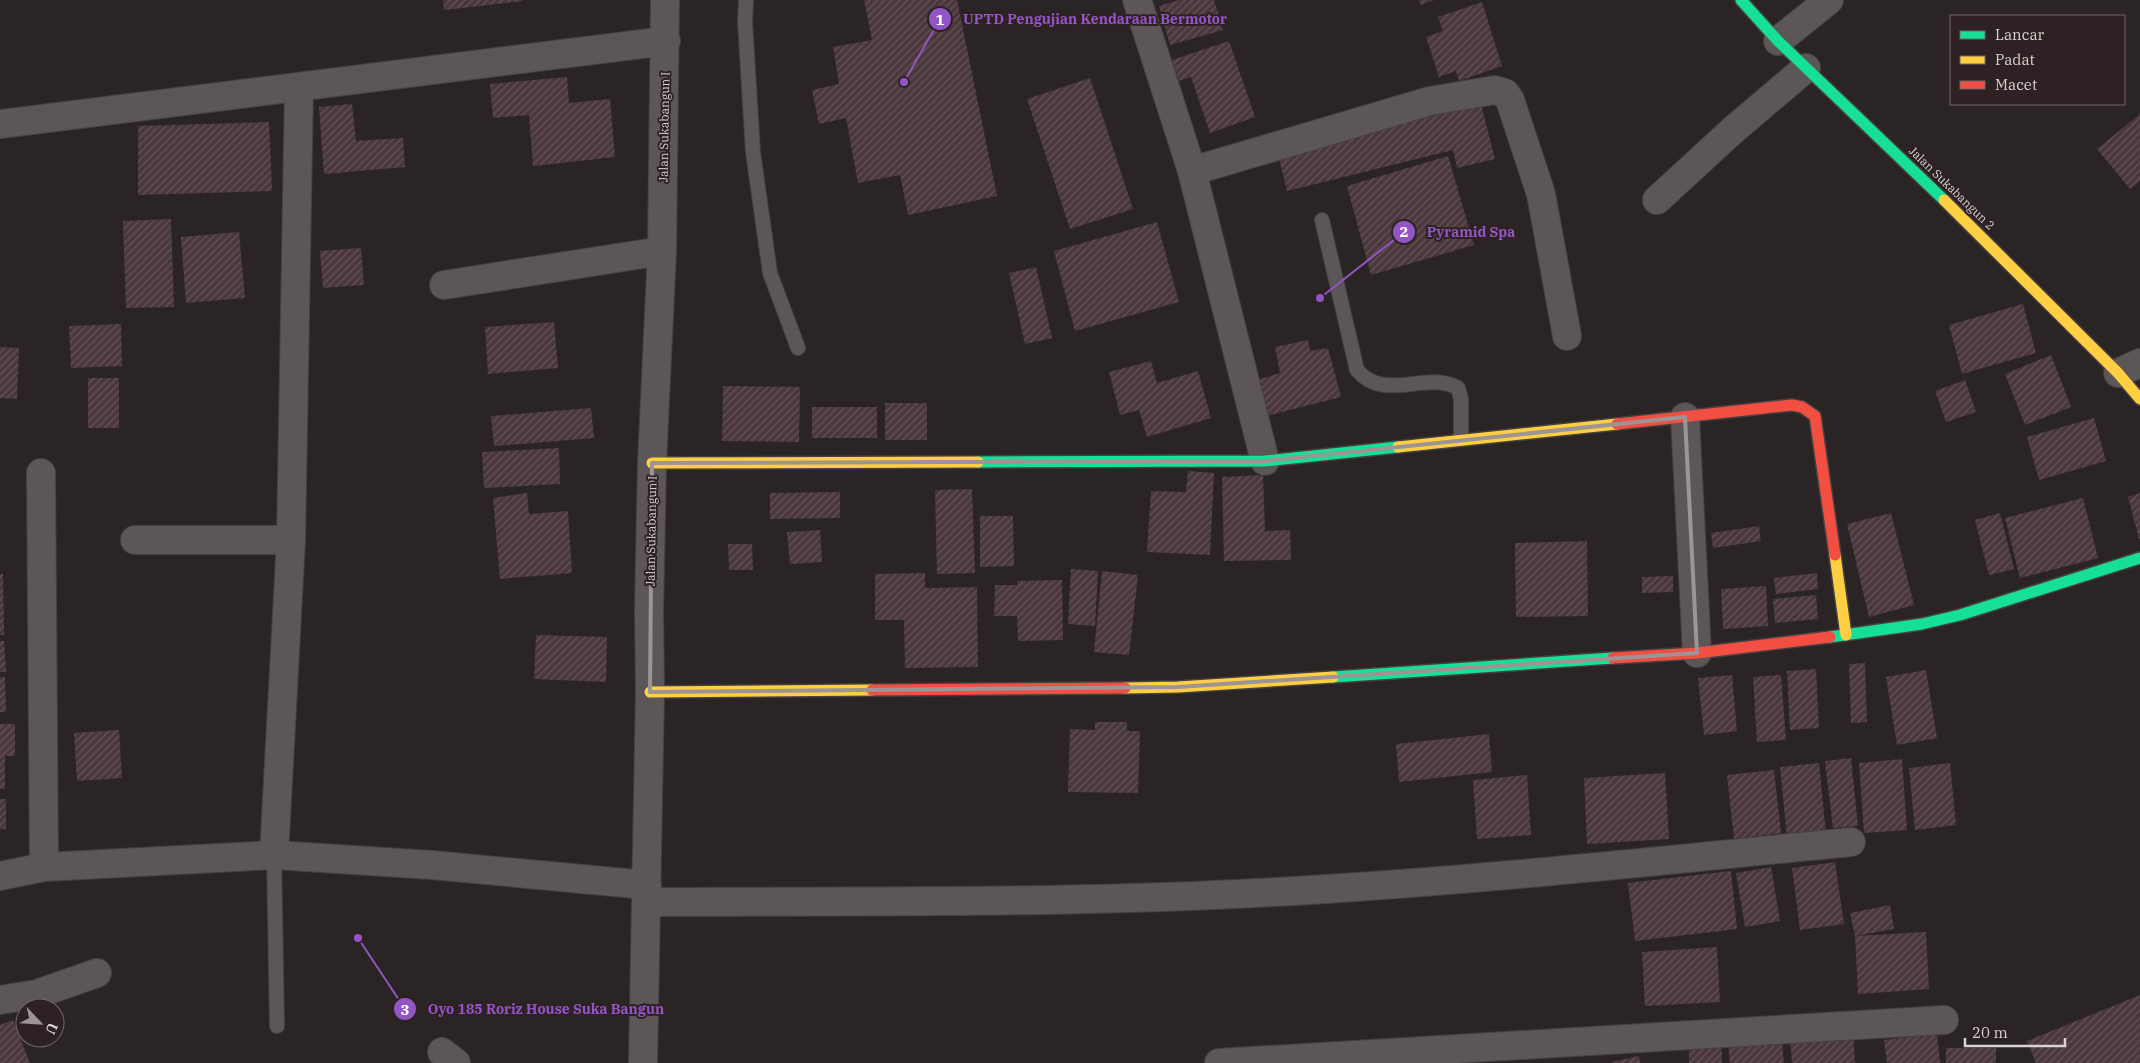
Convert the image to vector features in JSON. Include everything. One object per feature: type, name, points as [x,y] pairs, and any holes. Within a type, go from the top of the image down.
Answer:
[{"type":"street","name":"Jalan Sukabangun I","points":[[643,1063],[652,463],[662,251],[665,0]]},
{"type":"street","points":[[1137,0],[1192,171],[1265,461]]},
{"type":"street","name":"Jalan Sukabangun 2","points":[[1741,0],[1778,41],[1995,249],[2129,368],[2140,400]]},
{"type":"street","points":[[1778,41],[1829,0]]},
{"type":"street","points":[[0,124],[666,41]]},
{"type":"street","points":[[1656,200],[1732,131],[1806,68]]},
{"type":"street","points":[[274,855],[291,540],[299,87]]},
{"type":"street","points":[[1192,171],[1430,101],[1495,90],[1505,93],[1510,100],[1541,194],[1567,336]]},
{"type":"street","points":[[444,285],[662,251]]},
{"type":"street","points":[[652,463],[1265,461],[1792,405],[1802,407],[1815,416],[1846,636]]},
{"type":"street","points":[[1685,417],[1697,653]]},
{"type":"street","points":[[41,473],[44,867]]},
{"type":"street","points":[[135,540],[291,540]]},
{"type":"street","points":[[650,692],[1178,687],[1697,653],[1846,636],[1922,624],[1960,615],[2140,558]]},
{"type":"street","points":[[0,876],[44,867],[274,855],[432,865],[647,894],[1088,900],[1325,890],[1851,842]]},
{"type":"street","points":[[0,1000],[37,994],[97,973]]},
{"type":"street","points":[[1219,1063],[1944,1020]]},
{"type":"lane","points":[[746,0],[753,152],[770,272],[798,348]]},
{"type":"lane","points":[[1322,220],[1357,370],[1368,381],[1379,385],[1446,383],[1458,388],[1462,399],[1461,439]]},
{"type":"lane","points":[[274,855],[277,1026]]},
{"type":"highlighted area","points":[[1685,417],[1697,653],[1178,687],[650,692],[652,463],[1265,461]]},
{"type":"building","points":[[443,0],[522,0],[523,1],[444,10]]},
{"type":"building","points":[[864,0],[957,0],[997,196],[908,215],[900,175],[858,183],[846,118],[819,124],[812,90],[839,84],[833,47],[872,40]]},
{"type":"building","points":[[1179,0],[1214,0],[1223,30],[1170,45],[1159,6]]},
{"type":"building","points":[[1419,0],[1434,0],[1421,5]]},
{"type":"building","points":[[1482,2],[1502,66],[1459,81],[1456,71],[1439,77],[1426,37],[1443,31],[1438,17]]},
{"type":"building","points":[[1229,41],[1255,117],[1210,133],[1191,77],[1179,81],[1172,60]]},
{"type":"building","points":[[567,77],[569,103],[610,99],[615,157],[533,166],[529,115],[493,118],[490,84]]},
{"type":"building","points":[[1090,78],[1133,209],[1070,229],[1027,99]]},
{"type":"building","points":[[352,104],[356,141],[403,138],[405,167],[324,174],[319,107]]},
{"type":"building","points":[[1481,104],[1495,159],[1457,168],[1453,150],[1287,191],[1278,154]]},
{"type":"building","points":[[2140,114],[2140,181],[2130,189],[2097,149]]},
{"type":"building","points":[[269,122],[272,191],[138,195],[138,126]]},
{"type":"building","points":[[1448,156],[1474,245],[1371,275],[1347,186]]},
{"type":"building","points":[[171,219],[174,307],[126,308],[123,221]]},
{"type":"building","points":[[1157,222],[1179,302],[1075,331],[1054,251]]},
{"type":"building","points":[[239,232],[245,298],[186,303],[181,237]]},
{"type":"building","points":[[361,248],[364,285],[323,288],[320,251]]},
{"type":"building","points":[[1036,267],[1052,338],[1025,344],[1009,273]]},
{"type":"building","points":[[2023,304],[2036,353],[1962,374],[1949,325]]},
{"type":"building","points":[[554,322],[558,368],[488,374],[485,327]]},
{"type":"building","points":[[121,324],[122,366],[71,368],[69,326]]},
{"type":"building","points":[[1308,340],[1310,351],[1328,348],[1341,397],[1266,416],[1257,380],[1280,373],[1275,347]]},
{"type":"building","points":[[0,347],[19,348],[17,399],[0,398]]},
{"type":"building","points":[[2051,355],[2071,407],[2025,425],[2005,374]]},
{"type":"building","points":[[1151,361],[1157,383],[1198,371],[1211,418],[1147,437],[1139,410],[1120,415],[1109,372]]},
{"type":"building","points":[[88,378],[119,378],[119,428],[88,428]]},
{"type":"building","points":[[1965,380],[1976,412],[1946,422],[1935,391]]},
{"type":"building","points":[[723,386],[800,387],[799,442],[722,441]]},
{"type":"building","points":[[885,403],[927,403],[927,440],[885,440]]},
{"type":"building","points":[[812,407],[877,407],[877,438],[812,438]]},
{"type":"building","points":[[591,408],[594,438],[494,446],[491,416]]},
{"type":"building","points":[[2094,418],[2106,461],[2039,480],[2027,437]]},
{"type":"building","points":[[559,448],[560,484],[484,488],[482,452]]},
{"type":"building","points":[[1188,471],[1214,473],[1210,555],[1147,552],[1151,491],[1186,492]]},
{"type":"building","points":[[1263,475],[1265,531],[1290,530],[1291,560],[1224,561],[1222,477]]},
{"type":"building","points":[[972,489],[975,573],[937,574],[935,490]]},
{"type":"building","points":[[840,492],[840,518],[770,519],[770,493]]},
{"type":"building","points":[[527,493],[529,514],[568,511],[572,573],[500,579],[493,498]]},
{"type":"building","points":[[2140,493],[2140,539],[2139,539],[2128,497]]},
{"type":"building","points":[[2083,498],[2098,558],[2020,578],[2005,518]]},
{"type":"building","points":[[1891,513],[1914,605],[1869,617],[1847,524]]},
{"type":"building","points":[[2000,513],[2014,569],[1989,575],[1975,520]]},
{"type":"building","points":[[980,516],[1013,516],[1014,566],[980,567]]},
{"type":"building","points":[[1759,526],[1761,541],[1713,548],[1711,533]]},
{"type":"building","points":[[820,530],[822,562],[790,564],[787,532]]},
{"type":"building","points":[[1587,541],[1588,616],[1516,617],[1515,543]]},
{"type":"building","points":[[728,544],[752,544],[753,570],[729,570]]},
{"type":"building","points":[[1071,569],[1098,571],[1095,626],[1068,624]]},
{"type":"building","points":[[1102,571],[1138,575],[1129,655],[1094,652]]},
{"type":"building","points":[[925,573],[925,588],[977,587],[978,667],[905,668],[904,620],[875,620],[875,574]]},
{"type":"building","points":[[1817,573],[1818,589],[1776,594],[1774,578]]},
{"type":"building","points":[[0,574],[3,574],[4,635],[0,635]]},
{"type":"building","points":[[1673,576],[1673,592],[1642,593],[1642,577]]},
{"type":"building","points":[[1062,580],[1063,640],[1018,641],[1017,616],[994,616],[995,585],[1017,585],[1017,581]]},
{"type":"building","points":[[1766,586],[1768,626],[1723,629],[1721,589]]},
{"type":"building","points":[[1816,595],[1818,619],[1775,623],[1773,599]]},
{"type":"building","points":[[536,635],[607,637],[606,682],[534,679]]},
{"type":"building","points":[[0,641],[4,641],[6,672],[0,672]]},
{"type":"building","points":[[1865,663],[1867,722],[1851,723],[1849,664]]},
{"type":"building","points":[[1816,669],[1819,728],[1790,730],[1787,671]]},
{"type":"building","points":[[1926,670],[1937,738],[1897,745],[1886,677]]},
{"type":"building","points":[[1732,675],[1737,731],[1704,735],[1698,678]]},
{"type":"building","points":[[1781,675],[1786,740],[1757,742],[1753,677]]},
{"type":"building","points":[[0,677],[5,677],[6,712],[0,712]]},
{"type":"building","points":[[1095,722],[1127,722],[1127,731],[1140,731],[1138,793],[1068,792],[1070,729],[1095,730]]},
{"type":"building","points":[[0,724],[15,724],[15,756],[5,756],[5,789],[0,789]]},
{"type":"building","points":[[119,730],[122,778],[77,781],[74,733]]},
{"type":"building","points":[[1489,734],[1492,772],[1399,782],[1396,744]]},
{"type":"building","points":[[1851,758],[1858,826],[1833,828],[1825,761]]},
{"type":"building","points":[[1902,759],[1907,830],[1864,833],[1859,763]]},
{"type":"building","points":[[1819,763],[1826,834],[1787,838],[1780,767]]},
{"type":"building","points":[[1950,763],[1956,825],[1915,830],[1909,768]]},
{"type":"building","points":[[1774,770],[1781,833],[1734,839],[1727,775]]},
{"type":"building","points":[[1665,773],[1669,839],[1587,844],[1584,778]]},
{"type":"building","points":[[1527,775],[1531,835],[1477,839],[1473,780]]},
{"type":"building","points":[[0,799],[6,799],[6,829],[0,829]]},
{"type":"building","points":[[1835,862],[1844,924],[1800,930],[1792,868]]},
{"type":"building","points":[[1771,867],[1780,921],[1745,927],[1736,873]]},
{"type":"building","points":[[1731,871],[1737,929],[1635,941],[1628,883]]},
{"type":"building","points":[[1890,905],[1894,929],[1855,936],[1850,913]]},
{"type":"building","points":[[1926,932],[1929,989],[1858,994],[1855,936]]},
{"type":"building","points":[[1717,947],[1720,1002],[1645,1006],[1642,952]]},
{"type":"building","points":[[2140,995],[2140,1063],[2036,1063],[2027,1041]]},
{"type":"building","points":[[13,1020],[15,1025],[15,1048],[24,1048],[30,1063],[0,1063],[0,1025]]},
{"type":"building","points":[[1853,1033],[1855,1063],[1792,1063],[1790,1039]]},
{"type":"building","points":[[1937,1033],[1940,1063],[1887,1063],[1884,1040]]},
{"type":"building","points":[[1782,1040],[1784,1063],[1730,1063],[1728,1044]]},
{"type":"building","points":[[1722,1048],[1722,1063],[1689,1063],[1689,1049]]},
{"type":"building","points":[[1946,1048],[1996,1048],[1996,1063],[1946,1063]]},
{"type":"building","points":[[1639,1056],[1640,1063],[1612,1063],[1612,1062]]},
{"type":"traffic: fast","points":[[1741,0],[1778,41],[1944,200]]},
{"type":"traffic: fast","points":[[978,462],[1265,461],[1398,447]]},
{"type":"traffic: fast","points":[[1830,637],[1922,624],[1960,615],[2140,558]]},
{"type":"traffic: fast","points":[[1333,677],[1613,658]]},
{"type":"traffic: slow","points":[[1944,200],[2118,373],[2140,399]]},
{"type":"traffic: slow","points":[[1398,447],[1617,424]]},
{"type":"traffic: slow","points":[[652,463],[978,462]]},
{"type":"traffic: slow","points":[[1835,555],[1846,635]]},
{"type":"traffic: slow","points":[[1125,688],[1178,687],[1333,677]]},
{"type":"traffic: slow","points":[[650,692],[872,690]]},
{"type":"traffic: jam","points":[[1617,424],[1792,405],[1802,407],[1815,416],[1835,555]]},
{"type":"traffic: jam","points":[[1613,658],[1697,653],[1830,637]]},
{"type":"traffic: jam","points":[[872,690],[1125,688]]},
{"type":"place","name":"UPTD Pengujian Kendaraan Bermotor","points":[[904,82]]},
{"type":"place","name":"Pyramid Spa","points":[[1320,298]]},
{"type":"place","name":"Oyo 185 Roriz House Suka Bangun","points":[[358,938]]}]
